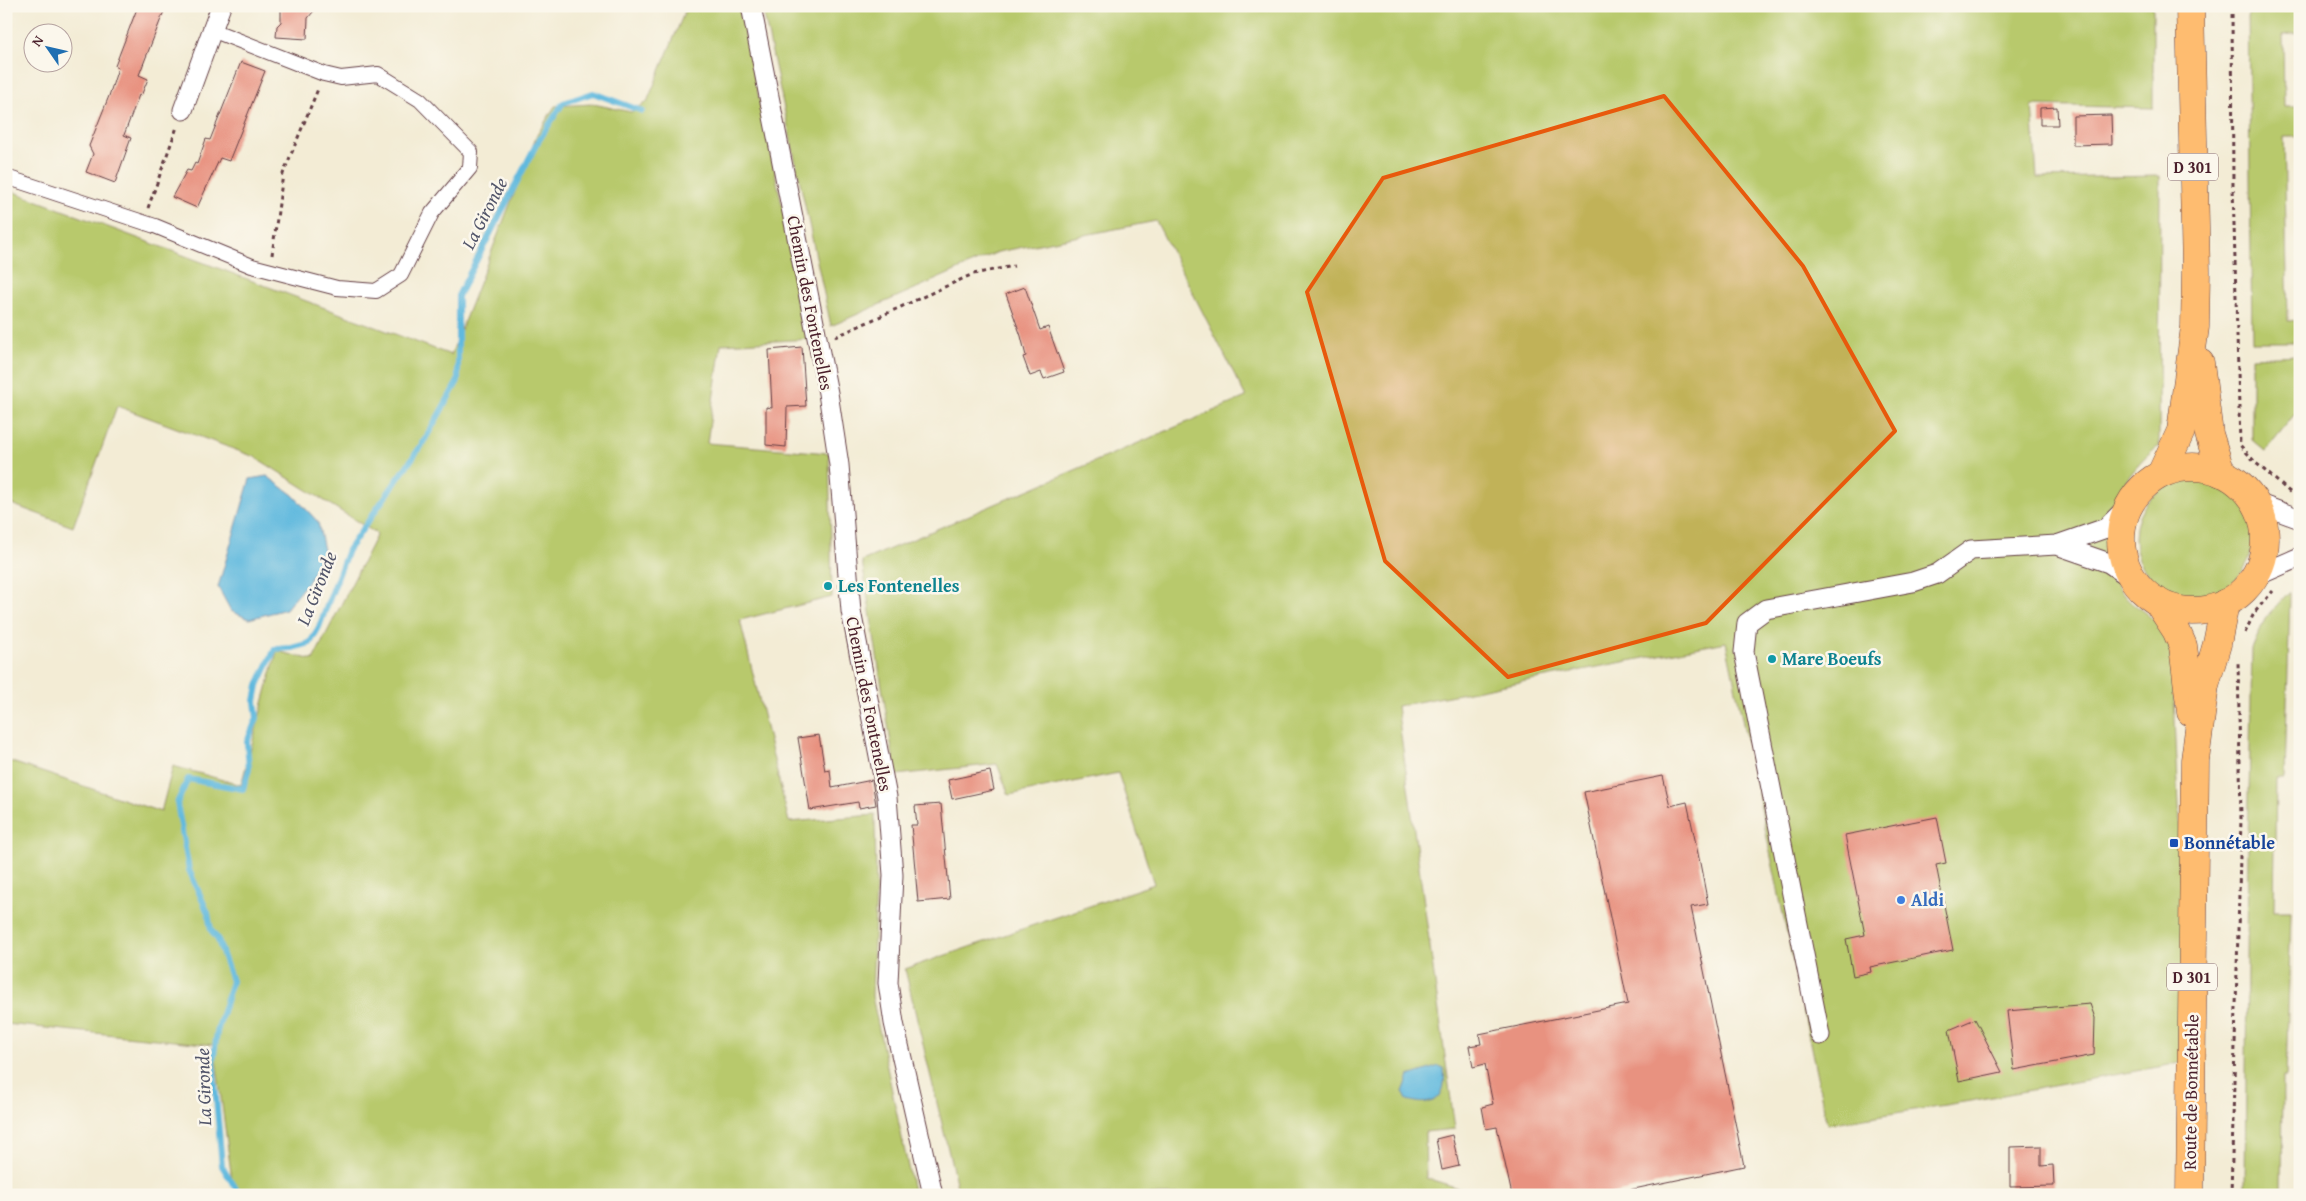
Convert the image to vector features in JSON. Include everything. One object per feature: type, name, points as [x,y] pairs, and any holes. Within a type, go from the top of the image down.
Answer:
[{"type":"main road","name":"D 301","points":[[2161,474],[2181,430],[2195,327],[2196,261],[2190,6]]},
{"type":"main road","name":"D 301","points":[[2195,327],[2209,434],[2222,473]]},
{"type":"main road","points":[[2194,467],[2222,473],[2239,484],[2254,502],[2261,516],[2264,538],[2262,557],[2265,582],[2244,589],[2225,603],[2208,609],[2189,610],[2170,607],[2157,601],[2135,581],[2125,562],[2121,540],[2123,522],[2130,504],[2144,486],[2161,474],[2178,468],[2194,467]]},
{"type":"main road","name":"D 301","points":[[2157,601],[2176,630],[2183,646],[2195,760]]},
{"type":"main road","name":"Route de Bonnétable","points":[[2190,1195],[2195,760],[2205,684],[2217,644],[2225,603]]},
{"type":"street","points":[[183,110],[221,6]]},
{"type":"street","name":"Chemin des Fontenelles","points":[[751,6],[840,465],[851,611],[887,797],[893,874],[888,983],[894,1023],[932,1195]]},
{"type":"street","points":[[6,177],[142,222],[252,266],[337,288],[376,292],[401,275],[432,213],[470,168],[471,152],[420,100],[378,74],[341,78],[324,74],[212,30]]},
{"type":"street","points":[[2254,502],[2300,518]]},
{"type":"street","points":[[1820,1035],[1744,652],[1747,623],[1766,609],[1913,582],[1937,574],[1971,550],[2057,545],[2106,528],[2130,504]]},
{"type":"street","points":[[2057,545],[2109,563],[2135,581]]},
{"type":"street","points":[[2265,582],[2300,557]]},
{"type":"path","points":[[2232,6],[2233,188],[2240,446],[2256,463],[2292,494]]},
{"type":"path","points":[[270,271],[282,174],[324,74]]},
{"type":"path","points":[[142,222],[183,110]]},
{"type":"path","points":[[818,345],[973,274],[1014,266]]},
{"type":"path","points":[[2242,640],[2265,582]]},
{"type":"path","points":[[2231,1195],[2241,818],[2238,657]]},
{"type":"highlighted area","points":[[1664,96],[1803,266],[1895,431],[1706,623],[1508,677],[1385,561],[1307,292],[1383,178]]},
{"type":"green space","points":[[687,6],[739,6],[811,339],[721,344],[707,443],[829,453],[832,597],[740,620],[789,822],[875,815],[876,886],[872,996],[914,1195],[241,1195],[232,1180],[214,1045],[6,1024],[6,760],[161,812],[173,766],[241,785],[277,651],[313,660],[377,534],[255,457],[117,406],[73,527],[6,502],[6,189],[451,355],[537,135],[555,106],[593,104],[631,112],[647,102]]},
{"type":"green space","points":[[762,6],[2153,6],[2153,108],[2032,105],[2037,178],[2160,176],[2159,446],[2130,475],[2119,493],[2111,511],[2107,530],[2107,550],[2111,570],[2120,589],[2130,601],[2159,625],[2172,656],[2191,1061],[1970,1101],[1827,1124],[1726,642],[1397,706],[1455,1129],[1425,1132],[1426,1178],[1465,1190],[1465,1195],[959,1195],[905,969],[1154,884],[1118,773],[1009,795],[997,764],[896,775],[862,561],[1246,397],[1156,221],[998,252],[831,326]]},
{"type":"green space","points":[[2248,6],[2300,6],[2299,33],[2283,35],[2284,107],[2298,107],[2299,137],[2284,137],[2288,321],[2300,320],[2300,342],[2252,342]]},
{"type":"green space","points":[[2300,355],[2300,418],[2294,415],[2265,451],[2252,440],[2252,357]]},
{"type":"green space","points":[[2194,479],[2216,484],[2236,496],[2248,516],[2253,538],[2248,560],[2236,580],[2216,592],[2194,597],[2172,592],[2152,580],[2140,560],[2135,538],[2140,516],[2152,496],[2172,484]]},
{"type":"green space","points":[[2290,592],[2285,779],[2276,779],[2274,911],[2291,911],[2286,1077],[2283,1077],[2282,1195],[2245,1195],[2252,649],[2265,619]]},
{"type":"water","points":[[267,476],[293,495],[318,522],[324,550],[309,580],[286,609],[249,619],[231,611],[218,587],[250,479]]},
{"type":"water","points":[[1439,1066],[1444,1068],[1444,1087],[1438,1098],[1425,1103],[1407,1100],[1403,1092],[1409,1076]]},
{"type":"building","points":[[138,6],[166,6],[139,75],[148,79],[141,96],[139,95],[124,135],[131,138],[115,183],[86,172],[93,154],[89,146],[109,96],[118,68],[115,66]]},
{"type":"building","points":[[281,6],[318,6],[308,18],[307,39],[276,37],[277,26],[281,22]]},
{"type":"building","points":[[241,62],[265,71],[229,161],[220,158],[197,208],[172,197],[187,170],[191,171],[195,163],[197,164],[206,139],[210,140]]},
{"type":"building","points":[[2057,107],[2058,125],[2040,125],[2040,108]]},
{"type":"building","points":[[2111,115],[2112,144],[2073,145],[2073,116]]},
{"type":"building","points":[[1025,287],[1040,330],[1048,327],[1064,372],[1044,379],[1041,372],[1030,376],[1023,357],[1026,356],[1021,336],[1006,294]]},
{"type":"building","points":[[802,347],[806,406],[787,407],[786,447],[766,445],[766,407],[772,408],[769,350]]},
{"type":"building","points":[[819,735],[825,771],[830,770],[832,788],[872,780],[876,805],[859,808],[858,802],[810,810],[798,738]]},
{"type":"building","points":[[990,771],[994,790],[952,799],[948,780]]},
{"type":"building","points":[[1663,776],[1670,806],[1687,802],[1700,863],[1708,904],[1691,907],[1744,1166],[1605,1195],[1512,1195],[1497,1127],[1486,1129],[1482,1107],[1493,1104],[1485,1064],[1473,1067],[1469,1046],[1481,1044],[1479,1034],[1628,1004],[1584,792]]},
{"type":"building","points":[[941,804],[950,899],[918,902],[911,825],[917,825],[915,806]]},
{"type":"building","name":"Aldi","points":[[1937,817],[1946,863],[1936,865],[1953,950],[1870,967],[1871,972],[1853,976],[1846,939],[1865,935],[1845,835]]},
{"type":"building","points":[[2090,1004],[2095,1018],[2094,1055],[2014,1070],[2007,1011]]},
{"type":"building","points":[[1975,1019],[2002,1072],[1959,1081],[1949,1030]]},
{"type":"building","points":[[1452,1135],[1459,1166],[1442,1170],[1436,1139]]},
{"type":"building","points":[[2041,1146],[2041,1166],[2053,1165],[2054,1186],[2010,1187],[2010,1147]]},
{"type":"waterway","name":"La Gironde","points":[[240,1195],[222,1166],[213,1063],[217,1032],[232,981],[218,940],[211,930],[208,913],[189,870],[177,803],[188,779],[243,789],[249,769],[247,742],[257,718],[255,701],[258,685],[275,649],[292,648],[310,643],[319,627],[348,550],[423,443],[458,381],[458,296],[536,145],[563,103],[593,93],[642,111]]},
{"type":"place","name":"Les Fontenelles","points":[[828,586]]},
{"type":"place","name":"Mare Boeufs","points":[[1772,659]]},
{"type":"place","name":"Bonnétable","points":[[2174,843]]},
{"type":"place","name":"Aldi","points":[[1901,900]]}]
